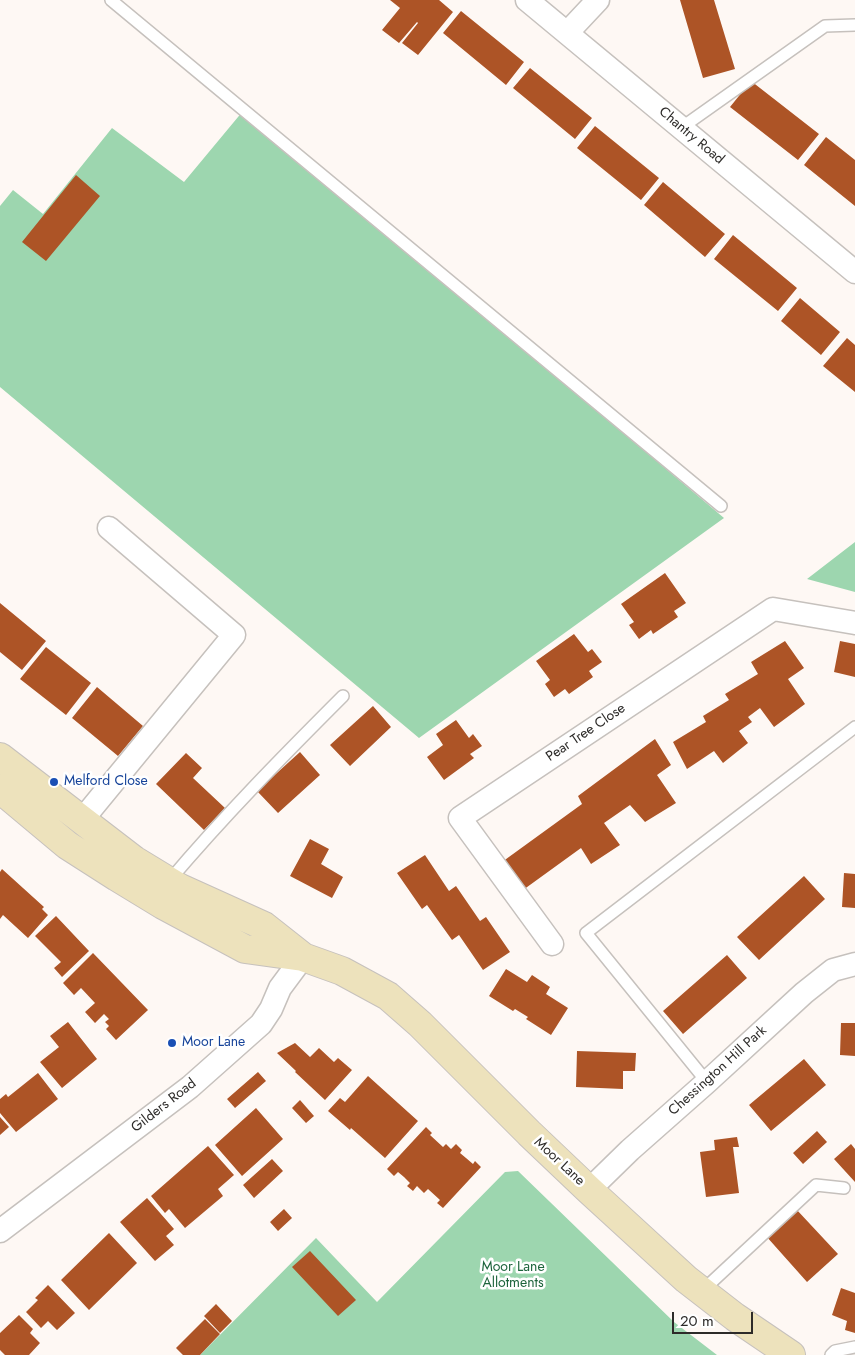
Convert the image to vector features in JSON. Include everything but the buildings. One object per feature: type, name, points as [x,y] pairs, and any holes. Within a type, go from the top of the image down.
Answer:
[{"type":"street","name":"Chantry Road","points":[[527,0],[855,272]]},
{"type":"street","points":[[567,33],[598,0]]},
{"type":"street","points":[[82,820],[234,636],[109,528]]},
{"type":"street","name":"Pear Tree Close","points":[[552,944],[460,818],[773,608],[855,623]]},
{"type":"street","name":"Moor Lane","points":[[0,757],[134,860],[180,888],[264,926],[304,957]]},
{"type":"street","name":"Moor Lane","points":[[0,789],[67,845],[163,904],[245,948],[304,957],[342,971],[388,996],[420,1024],[589,1190],[686,1279],[735,1317],[791,1355]]},
{"type":"street","name":"Gilders Road","points":[[0,1231],[190,1087],[261,1024],[271,1009],[280,988],[304,957]]},
{"type":"street","name":"Chessington Hill Park","points":[[589,1190],[630,1150],[804,993],[833,970],[855,964]]},
{"type":"lane","points":[[111,0],[721,506]]},
{"type":"lane","points":[[680,128],[825,26],[855,25]]},
{"type":"lane","points":[[169,881],[212,830],[275,763],[343,696]]},
{"type":"lane","points":[[707,1082],[586,933],[855,727]]},
{"type":"lane","points":[[702,1291],[816,1185],[844,1188]]},
{"type":"lane","points":[[831,1355],[834,1351],[855,1347]]},
{"type":"green space","points":[[243,111],[724,518],[419,738],[0,387],[0,206],[13,190],[43,214],[112,128],[184,182]]},
{"type":"green space","points":[[855,542],[855,592],[807,579]]},
{"type":"green space","name":"Moor Lane Allotments","points":[[518,1171],[674,1322],[717,1355],[200,1355],[316,1238],[377,1302],[505,1172]]},
{"type":"place","name":"Melford Close","points":[[54,782]]},
{"type":"place","name":"Moor Lane","points":[[172,1043]]}]
